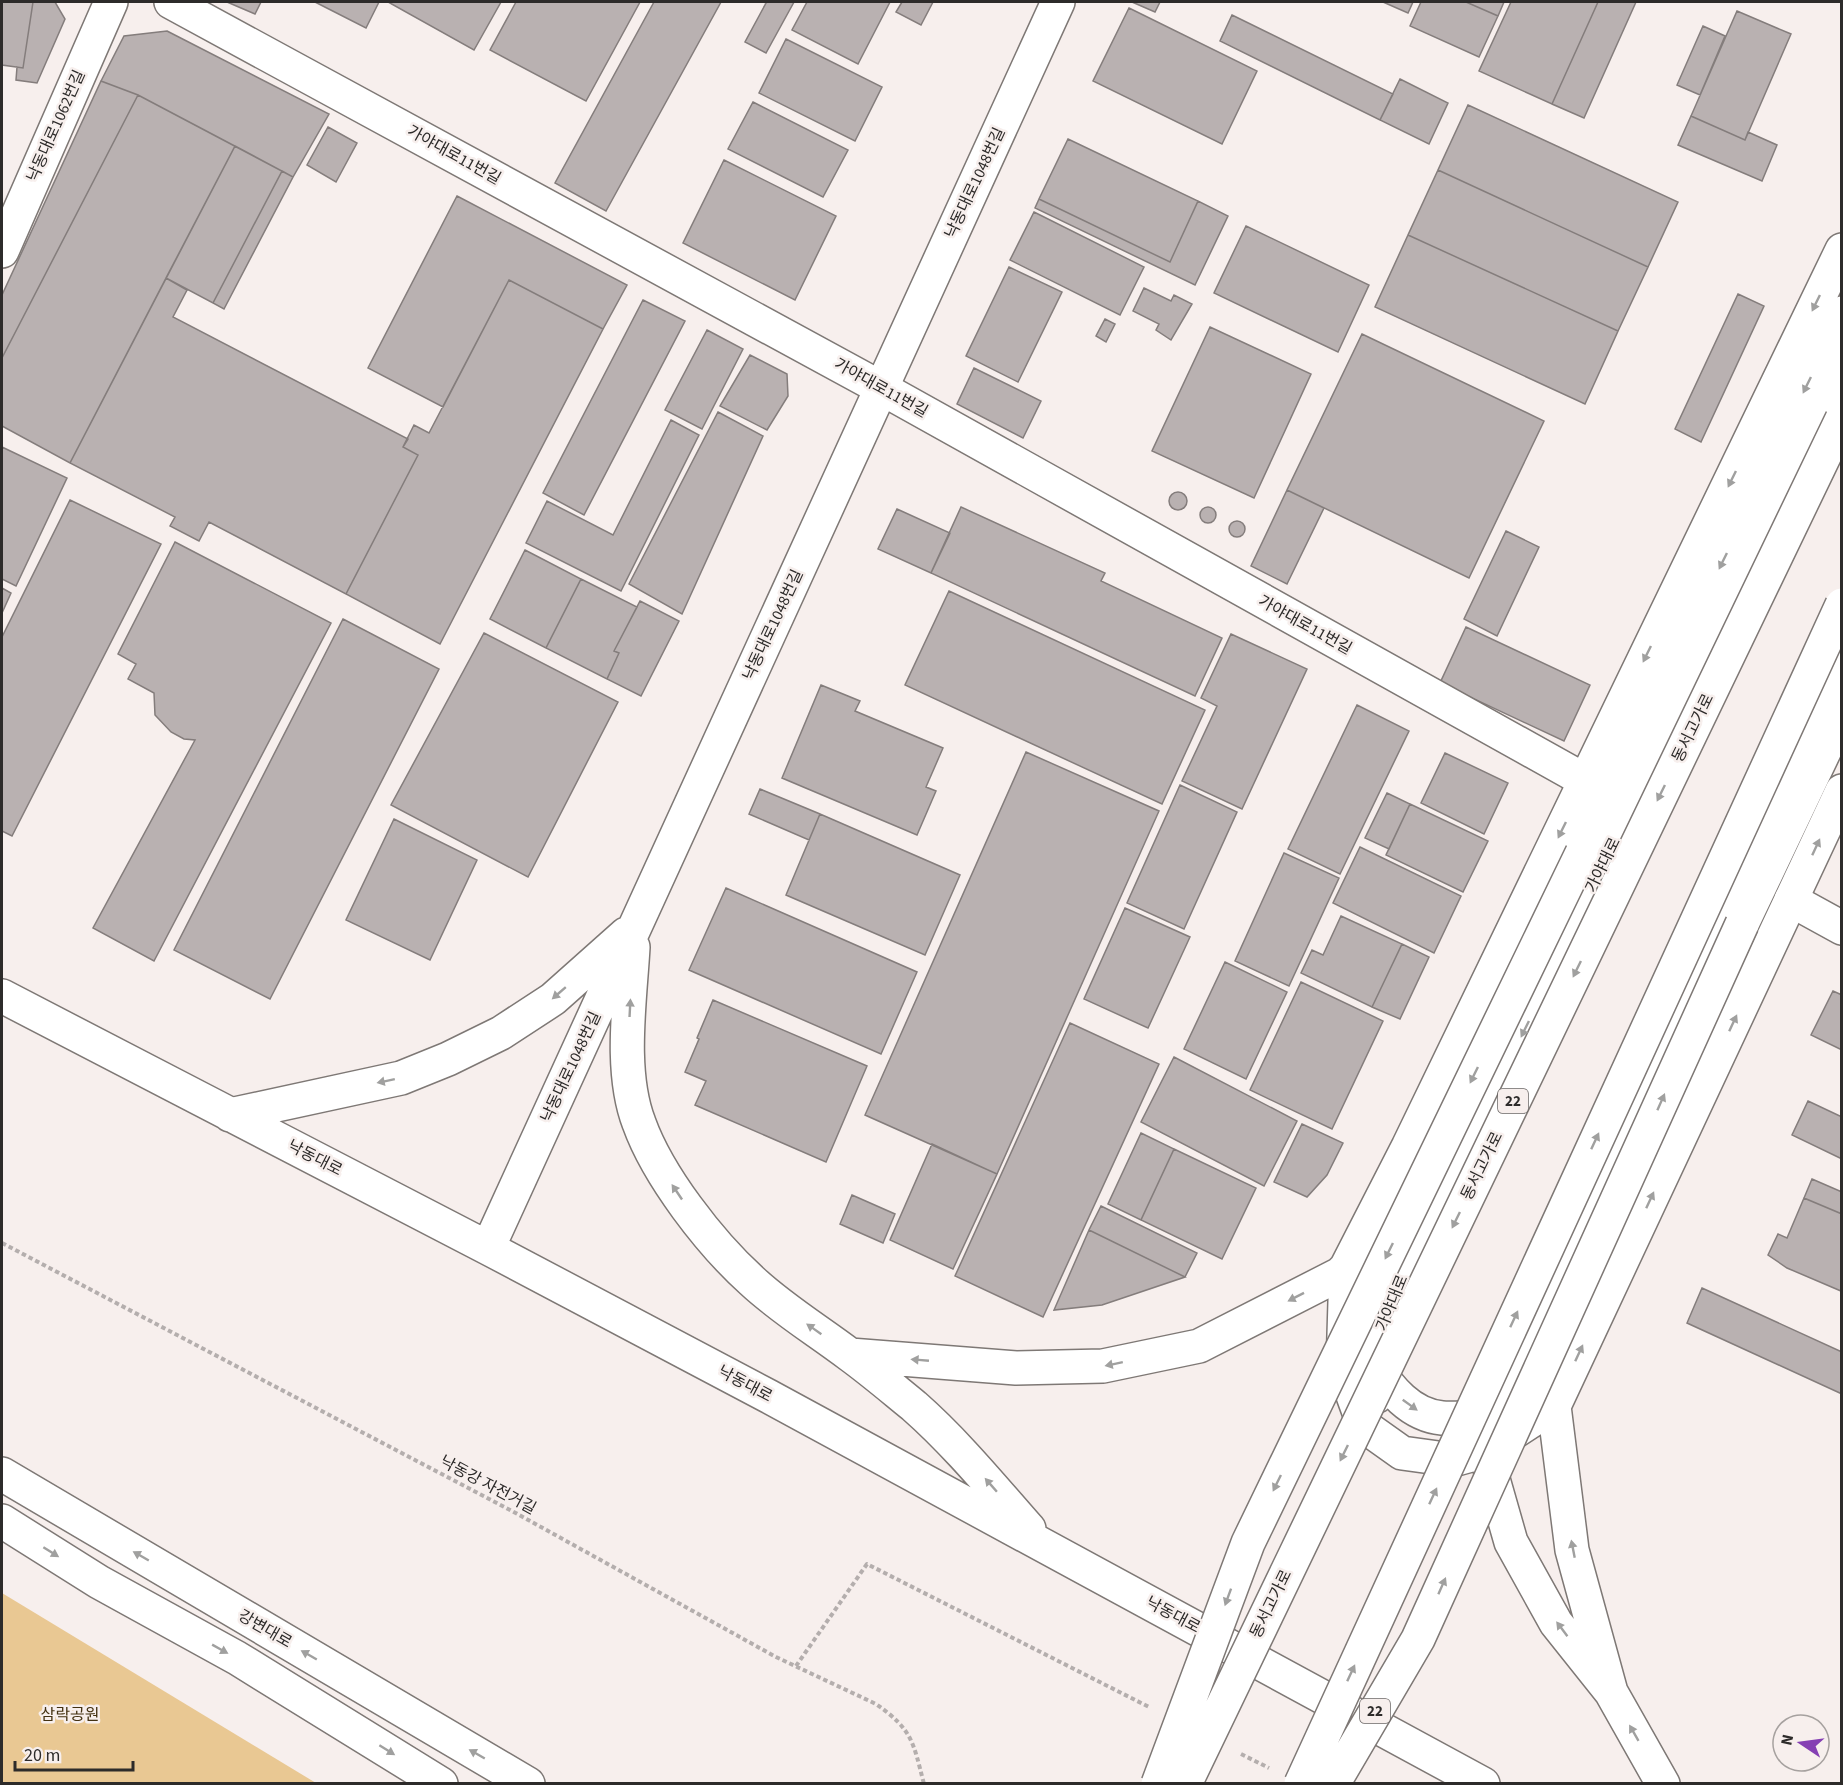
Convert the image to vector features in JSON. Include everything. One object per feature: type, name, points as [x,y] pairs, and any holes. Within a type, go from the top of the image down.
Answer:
[{"type":"main road","name":"낙동대로1062번길","points":[[2,251],[111,2]]},
{"type":"main road","name":"가야대로11번길","points":[[171,2],[881,388],[1586,781]]},
{"type":"main road","name":"낙동대로1048번길","points":[[488,1248],[1058,2]]},
{"type":"main road","points":[[850,1355],[1016,1368],[1103,1366],[1199,1346],[1340,1274],[1346,1268],[1413,1137],[1842,250]]},
{"type":"main road","points":[[1158,1784],[1248,1543],[1842,313]]},
{"type":"main road","name":"가야대로","points":[[1372,1362],[1383,1315],[1516,1047],[1842,371]]},
{"type":"main road","name":"동서고가로","points":[[1185,1784],[1842,419]]},
{"type":"main road","name":"22","points":[[1290,1778],[1842,605]]},
{"type":"main road","points":[[1663,1784],[1611,1692],[1557,1623],[1511,1542],[1485,1451],[1634,1110],[1842,665]]},
{"type":"main road","name":"22","points":[[1333,1784],[1418,1639],[1742,924],[1842,714]]},
{"type":"main road","points":[[1346,1268],[1343,1368],[1364,1426],[1402,1453],[1453,1460],[1485,1451],[1554,1406],[1842,791]]},
{"type":"main road","points":[[1791,900],[1842,928]]},
{"type":"main road","points":[[230,1114],[401,1078],[448,1059],[501,1033],[553,999],[634,927]]},
{"type":"main road","points":[[634,927],[628,1030],[629,1081],[638,1122],[657,1162],[710,1237],[751,1281],[850,1355],[914,1407],[964,1454],[1043,1545]]},
{"type":"main road","name":"낙동대로","points":[[2,996],[768,1396],[1483,1784]]},
{"type":"main road","points":[[1372,1362],[1391,1390],[1416,1411],[1442,1418],[1481,1417],[1513,1388]]},
{"type":"main road","points":[[1372,1362],[1379,1410],[1402,1453]]},
{"type":"main road","points":[[1554,1406],[1572,1550],[1611,1692]]},
{"type":"main road","name":"강변대로","points":[[2,1474],[528,1784]]},
{"type":"main road","points":[[2,1521],[99,1582],[237,1658],[441,1784]]},
{"type":"path","name":"낙동강 자전거길","points":[[2,1243],[449,1477],[776,1657],[876,1704],[891,1714],[906,1730],[915,1749],[924,1784]]},
{"type":"path","points":[[796,1666],[867,1564],[1152,1708]]},
{"type":"path","points":[[1236,1751],[1290,1778]]},
{"type":"green space","name":"삼락공원","points":[[2,1593],[316,1783],[2,1783]]},
{"type":"building","points":[[2,2],[33,2],[23,68],[2,65]]},
{"type":"building","points":[[33,2],[55,2],[65,19],[37,83],[16,80],[17,67],[23,68]]},
{"type":"building","points":[[227,2],[261,2],[255,14]]},
{"type":"building","points":[[315,2],[379,2],[366,28]]},
{"type":"building","points":[[388,2],[501,2],[474,50]]},
{"type":"building","points":[[516,2],[640,2],[586,101],[490,50]]},
{"type":"building","points":[[654,2],[721,2],[606,211],[555,183]]},
{"type":"building","points":[[764,2],[794,2],[766,53],[745,42],[766,3]]},
{"type":"building","points":[[807,2],[890,2],[858,64],[792,30]]},
{"type":"building","points":[[902,2],[933,2],[921,25],[896,12]]},
{"type":"building","points":[[1132,2],[1160,2],[1155,12]]},
{"type":"building","points":[[1383,2],[1413,2],[1408,13]]},
{"type":"building","points":[[1421,2],[1466,2],[1498,16],[1479,57],[1410,26]]},
{"type":"building","points":[[1466,2],[1504,2],[1498,16]]},
{"type":"building","points":[[1511,2],[1598,2],[1552,104],[1479,71]]},
{"type":"building","points":[[1598,2],[1636,2],[1584,118],[1552,104]]},
{"type":"building","points":[[1129,8],[1257,71],[1222,144],[1093,81]]},
{"type":"building","points":[[1737,11],[1791,34],[1745,140],[1691,116]]},
{"type":"building","points":[[1232,15],[1393,94],[1380,120],[1220,41]]},
{"type":"building","points":[[1703,26],[1725,36],[1700,95],[1677,85]]},
{"type":"building","points":[[167,31],[329,114],[293,177],[138,95],[101,81],[124,36]]},
{"type":"building","points":[[786,39],[882,87],[855,141],[759,93]]},
{"type":"building","points":[[1400,79],[1448,103],[1429,144],[1380,120]]},
{"type":"building","points":[[101,81],[138,95],[2,358],[2,295]]},
{"type":"building","points":[[138,95],[235,146],[70,463],[2,426],[2,358]]},
{"type":"building","points":[[753,102],[848,150],[823,197],[728,149]]},
{"type":"building","points":[[1468,105],[1678,202],[1648,267],[1438,170]]},
{"type":"building","points":[[1691,116],[1745,140],[1748,132],[1777,145],[1762,181],[1678,145]]},
{"type":"building","points":[[328,127],[357,143],[336,182],[307,165]]},
{"type":"building","points":[[1068,139],[1198,201],[1170,262],[1039,199]]},
{"type":"building","points":[[235,146],[282,171],[213,303],[166,278]]},
{"type":"building","points":[[724,160],[836,216],[795,300],[683,243]]},
{"type":"building","points":[[1438,170],[1648,267],[1618,331],[1408,235]]},
{"type":"building","points":[[282,171],[293,177],[224,309],[213,303]]},
{"type":"building","points":[[457,196],[627,285],[603,329],[509,280],[443,407],[368,368]]},
{"type":"building","points":[[1039,199],[1170,262],[1198,201],[1228,216],[1195,285],[1035,208]]},
{"type":"building","points":[[1034,212],[1144,267],[1120,315],[1010,260]]},
{"type":"building","points":[[1246,226],[1369,285],[1338,352],[1214,293]]},
{"type":"building","points":[[1408,235],[1618,331],[1585,404],[1375,307]]},
{"type":"building","points":[[1009,267],[1062,292],[1018,382],[966,356]]},
{"type":"building","points":[[166,278],[187,290],[173,317],[408,439],[403,447],[418,455],[346,594],[209,522],[199,541],[170,526],[175,517],[70,463]]},
{"type":"building","points":[[509,280],[603,329],[440,644],[346,594],[418,455],[403,447],[414,425],[429,433]]},
{"type":"building","points":[[1144,288],[1171,301],[1174,295],[1192,304],[1171,340],[1156,330],[1159,324],[1133,311]]},
{"type":"building","points":[[1738,294],[1764,306],[1701,442],[1675,429]]},
{"type":"building","points":[[643,300],[685,321],[584,515],[543,493]]},
{"type":"building","points":[[1105,319],[1115,324],[1106,342],[1096,336]]},
{"type":"building","points":[[1210,327],[1311,374],[1254,498],[1152,451]]},
{"type":"building","points":[[707,330],[743,349],[702,429],[665,410]]},
{"type":"building","points":[[1362,334],[1544,421],[1469,578],[1287,490]]},
{"type":"building","points":[[750,355],[787,374],[788,396],[767,430],[720,406]]},
{"type":"building","points":[[974,368],[1041,401],[1023,438],[957,404]]},
{"type":"building","points":[[718,412],[763,436],[682,614],[629,584]]},
{"type":"building","points":[[671,420],[699,435],[621,591],[526,543],[547,501],[613,535]]},
{"type":"building","points":[[2,447],[67,478],[16,586],[2,579]]},
{"type":"building","points":[[1287,490],[1324,508],[1287,584],[1251,566]]},
{"type":"building","points":[[1178,492],[1186,497],[1187,501],[1182,509],[1178,510],[1170,505],[1169,501],[1174,493]]},
{"type":"building","points":[[70,500],[161,544],[12,836],[2,831],[2,637]]},
{"type":"building","points":[[961,507],[1105,573],[1101,581],[1222,638],[1195,696],[931,573]]},
{"type":"building","points":[[1208,507],[1214,509],[1216,515],[1214,521],[1208,523],[1202,521],[1200,515],[1202,509]]},
{"type":"building","points":[[897,509],[950,533],[931,573],[878,549]]},
{"type":"building","points":[[1237,521],[1243,523],[1245,529],[1243,535],[1237,537],[1231,535],[1229,529],[1231,523]]},
{"type":"building","points":[[1506,531],[1539,547],[1497,636],[1464,619]]},
{"type":"building","points":[[175,542],[331,623],[154,961],[93,928],[195,740],[184,739],[171,732],[155,715],[154,693],[128,679],[136,664],[118,654]]},
{"type":"building","points":[[525,550],[581,579],[546,648],[490,619]]},
{"type":"building","points":[[581,579],[637,607],[614,651],[619,653],[607,679],[546,648]]},
{"type":"building","points":[[2,588],[11,593],[2,613]]},
{"type":"building","points":[[949,591],[1205,710],[1162,804],[905,685]]},
{"type":"building","points":[[640,601],[679,621],[641,696],[607,679],[619,653],[614,651]]},
{"type":"building","points":[[343,619],[439,669],[270,999],[174,950]]},
{"type":"building","points":[[1466,627],[1590,685],[1564,741],[1440,683]]},
{"type":"building","points":[[484,633],[618,702],[528,877],[391,805]]},
{"type":"building","points":[[1231,634],[1307,669],[1242,809],[1182,781],[1217,706],[1201,698]]},
{"type":"building","points":[[821,685],[860,701],[855,711],[943,748],[926,787],[936,791],[917,835],[782,778]]},
{"type":"building","points":[[1357,705],[1409,731],[1340,874],[1288,849]]},
{"type":"building","points":[[1026,752],[1159,811],[997,1174],[865,1115]]},
{"type":"building","points":[[1445,753],[1508,783],[1484,834],[1421,803]]},
{"type":"building","points":[[1180,785],[1237,812],[1184,929],[1127,903]]},
{"type":"building","points":[[760,789],[820,814],[809,840],[749,814]]},
{"type":"building","points":[[1387,793],[1410,804],[1389,849],[1365,838]]},
{"type":"building","points":[[1410,804],[1488,841],[1463,892],[1386,855]]},
{"type":"building","points":[[820,814],[960,875],[925,955],[786,895]]},
{"type":"building","points":[[394,819],[477,860],[430,960],[346,920]]},
{"type":"building","points":[[1360,847],[1461,896],[1434,953],[1333,903]]},
{"type":"building","points":[[1284,853],[1339,878],[1289,986],[1235,961]]},
{"type":"building","points":[[726,888],[917,972],[881,1054],[689,970]]},
{"type":"building","points":[[1125,908],[1190,937],[1148,1028],[1084,999]]},
{"type":"building","points":[[1341,916],[1402,944],[1372,1007],[1301,973],[1312,950],[1323,955]]},
{"type":"building","points":[[1402,944],[1429,957],[1400,1019],[1372,1007]]},
{"type":"building","points":[[1225,962],[1287,992],[1246,1079],[1184,1049]]},
{"type":"building","points":[[1301,982],[1383,1021],[1332,1129],[1250,1090]]},
{"type":"building","points":[[1833,991],[1842,995],[1842,1050],[1811,1035]]},
{"type":"building","points":[[713,1000],[867,1066],[826,1162],[695,1105],[706,1081],[685,1072]]},
{"type":"building","points":[[1070,1023],[1159,1064],[1043,1317],[955,1276]]},
{"type":"building","points":[[1174,1057],[1297,1121],[1264,1186],[1141,1122]]},
{"type":"building","points":[[1808,1101],[1842,1117],[1842,1159],[1792,1135]]},
{"type":"building","points":[[1302,1124],[1343,1143],[1327,1175],[1307,1197],[1274,1182]]},
{"type":"building","points":[[1141,1133],[1174,1149],[1141,1220],[1108,1204]]},
{"type":"building","points":[[932,1144],[997,1174],[953,1269],[890,1240]]},
{"type":"building","points":[[1174,1149],[1256,1188],[1222,1259],[1141,1220]]},
{"type":"building","points":[[1812,1179],[1842,1192],[1842,1214],[1804,1198]]},
{"type":"building","points":[[852,1195],[895,1214],[883,1243],[840,1224]]},
{"type":"building","points":[[1804,1198],[1842,1214],[1841,1291],[1787,1268],[1768,1255],[1778,1234],[1787,1238]]},
{"type":"building","points":[[1101,1206],[1197,1253],[1185,1277],[1089,1230]]},
{"type":"building","points":[[1089,1230],[1185,1277],[1102,1305],[1054,1310]]},
{"type":"building","points":[[1702,1288],[1842,1352],[1842,1394],[1687,1323]]}]
